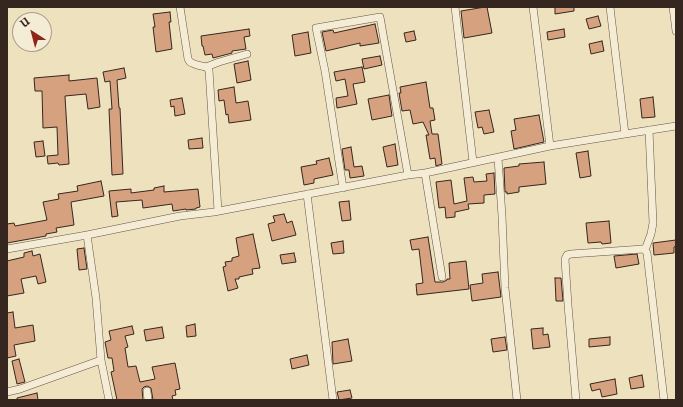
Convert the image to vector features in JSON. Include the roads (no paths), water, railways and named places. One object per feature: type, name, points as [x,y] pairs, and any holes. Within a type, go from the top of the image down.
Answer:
[{"type":"street","points":[[180,7],[188,59],[190,62],[197,65],[206,66],[247,54]]},
{"type":"street","points":[[455,7],[473,162]]},
{"type":"street","points":[[533,7],[550,146]]},
{"type":"street","points":[[610,7],[625,134]]},
{"type":"street","points":[[673,7],[676,31]]},
{"type":"street","points":[[343,188],[325,71],[316,28],[380,17],[408,175]]},
{"type":"street","points":[[206,66],[209,70],[210,76],[218,211]]},
{"type":"street","points":[[7,249],[87,236],[180,216],[218,211],[425,173],[550,146],[676,126]]},
{"type":"street","points":[[649,130],[652,223],[651,234],[645,250],[647,253],[664,400]]},
{"type":"street","points":[[498,158],[505,288],[517,400]]},
{"type":"street","points":[[425,173],[442,277]]},
{"type":"street","points":[[307,194],[333,400]]},
{"type":"street","points":[[87,236],[96,298],[101,360],[109,400]]},
{"type":"street","points":[[576,400],[565,259],[571,254],[645,250]]},
{"type":"street","points":[[7,392],[101,360]]},
{"type":"street","points":[[147,391],[148,400]]}]
